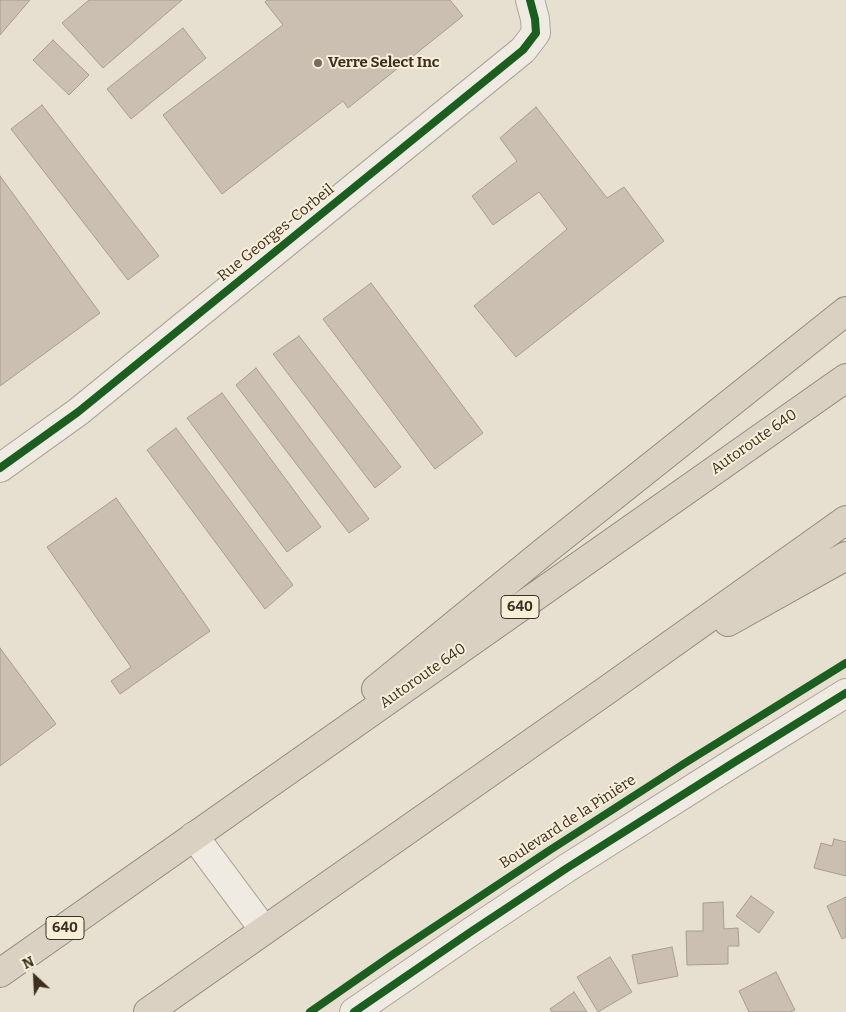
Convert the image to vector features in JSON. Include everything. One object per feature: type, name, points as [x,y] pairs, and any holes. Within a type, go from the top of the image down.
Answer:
[{"type":"highway","points":[[194,836],[546,550],[846,311]]},
{"type":"highway","name":"Autoroute 640","points":[[0,973],[846,378]]},
{"type":"highway","points":[[148,1012],[846,520]]},
{"type":"highway","points":[[607,690],[846,556]]},
{"type":"street","name":"Rue Georges-Corbeil","points":[[0,468],[78,412],[523,50],[536,33],[536,19],[530,0]]},
{"type":"street","points":[[354,1012],[575,863],[846,693]]},
{"type":"street","points":[[194,836],[264,930]]},
{"type":"building","points":[[0,0],[30,0],[0,35]]},
{"type":"building","points":[[89,0],[182,0],[103,68],[62,23]]},
{"type":"building","name":"Verre Select Inc","points":[[267,0],[450,0],[463,16],[348,108],[343,101],[222,194],[163,115],[283,25],[265,2]]},
{"type":"building","points":[[183,28],[206,58],[131,119],[107,89]]},
{"type":"building","points":[[53,40],[89,75],[69,95],[33,60]]},
{"type":"building","points":[[42,105],[159,256],[128,280],[11,129]]},
{"type":"building","points":[[536,107],[607,198],[624,187],[664,241],[516,357],[474,306],[567,229],[539,192],[493,225],[472,196],[517,161],[500,138]]},
{"type":"building","points":[[0,176],[100,313],[0,386]]},
{"type":"building","points":[[371,283],[483,433],[435,469],[323,319]]},
{"type":"building","points":[[299,336],[401,467],[375,488],[273,354]]},
{"type":"building","points":[[256,368],[369,519],[349,533],[236,385]]},
{"type":"building","points":[[222,393],[321,527],[287,552],[187,418]]},
{"type":"building","points":[[176,428],[293,585],[265,609],[147,450]]},
{"type":"building","points":[[116,498],[210,631],[120,694],[111,681],[131,667],[47,547]]},
{"type":"building","points":[[0,648],[56,724],[0,766]]},
{"type":"building","points":[[834,839],[846,842],[846,876],[814,868],[821,843],[832,846]]},
{"type":"building","points":[[751,896],[774,912],[759,933],[736,916]]},
{"type":"building","points":[[846,897],[846,937],[842,939],[827,906]]},
{"type":"building","points":[[723,902],[724,929],[738,928],[739,946],[728,946],[728,964],[687,965],[686,931],[703,931],[703,903]]},
{"type":"building","points":[[672,947],[678,976],[638,984],[632,955]]},
{"type":"building","points":[[610,957],[632,992],[598,1012],[577,977]]},
{"type":"building","points":[[776,972],[795,1010],[790,1012],[749,1012],[739,991]]},
{"type":"building","points":[[574,992],[587,1012],[552,1012],[550,1009]]},
{"type":"cycle path","points":[[0,468],[78,412],[523,50],[536,33],[535,19],[530,0]]},
{"type":"cycle path","name":"Boulevard de la Pinière","points":[[310,1012],[550,850],[846,663]]},
{"type":"cycle path","points":[[354,1012],[567,868],[846,693]]},
{"type":"place","name":"Verre Select Inc","points":[[318,63]]}]
